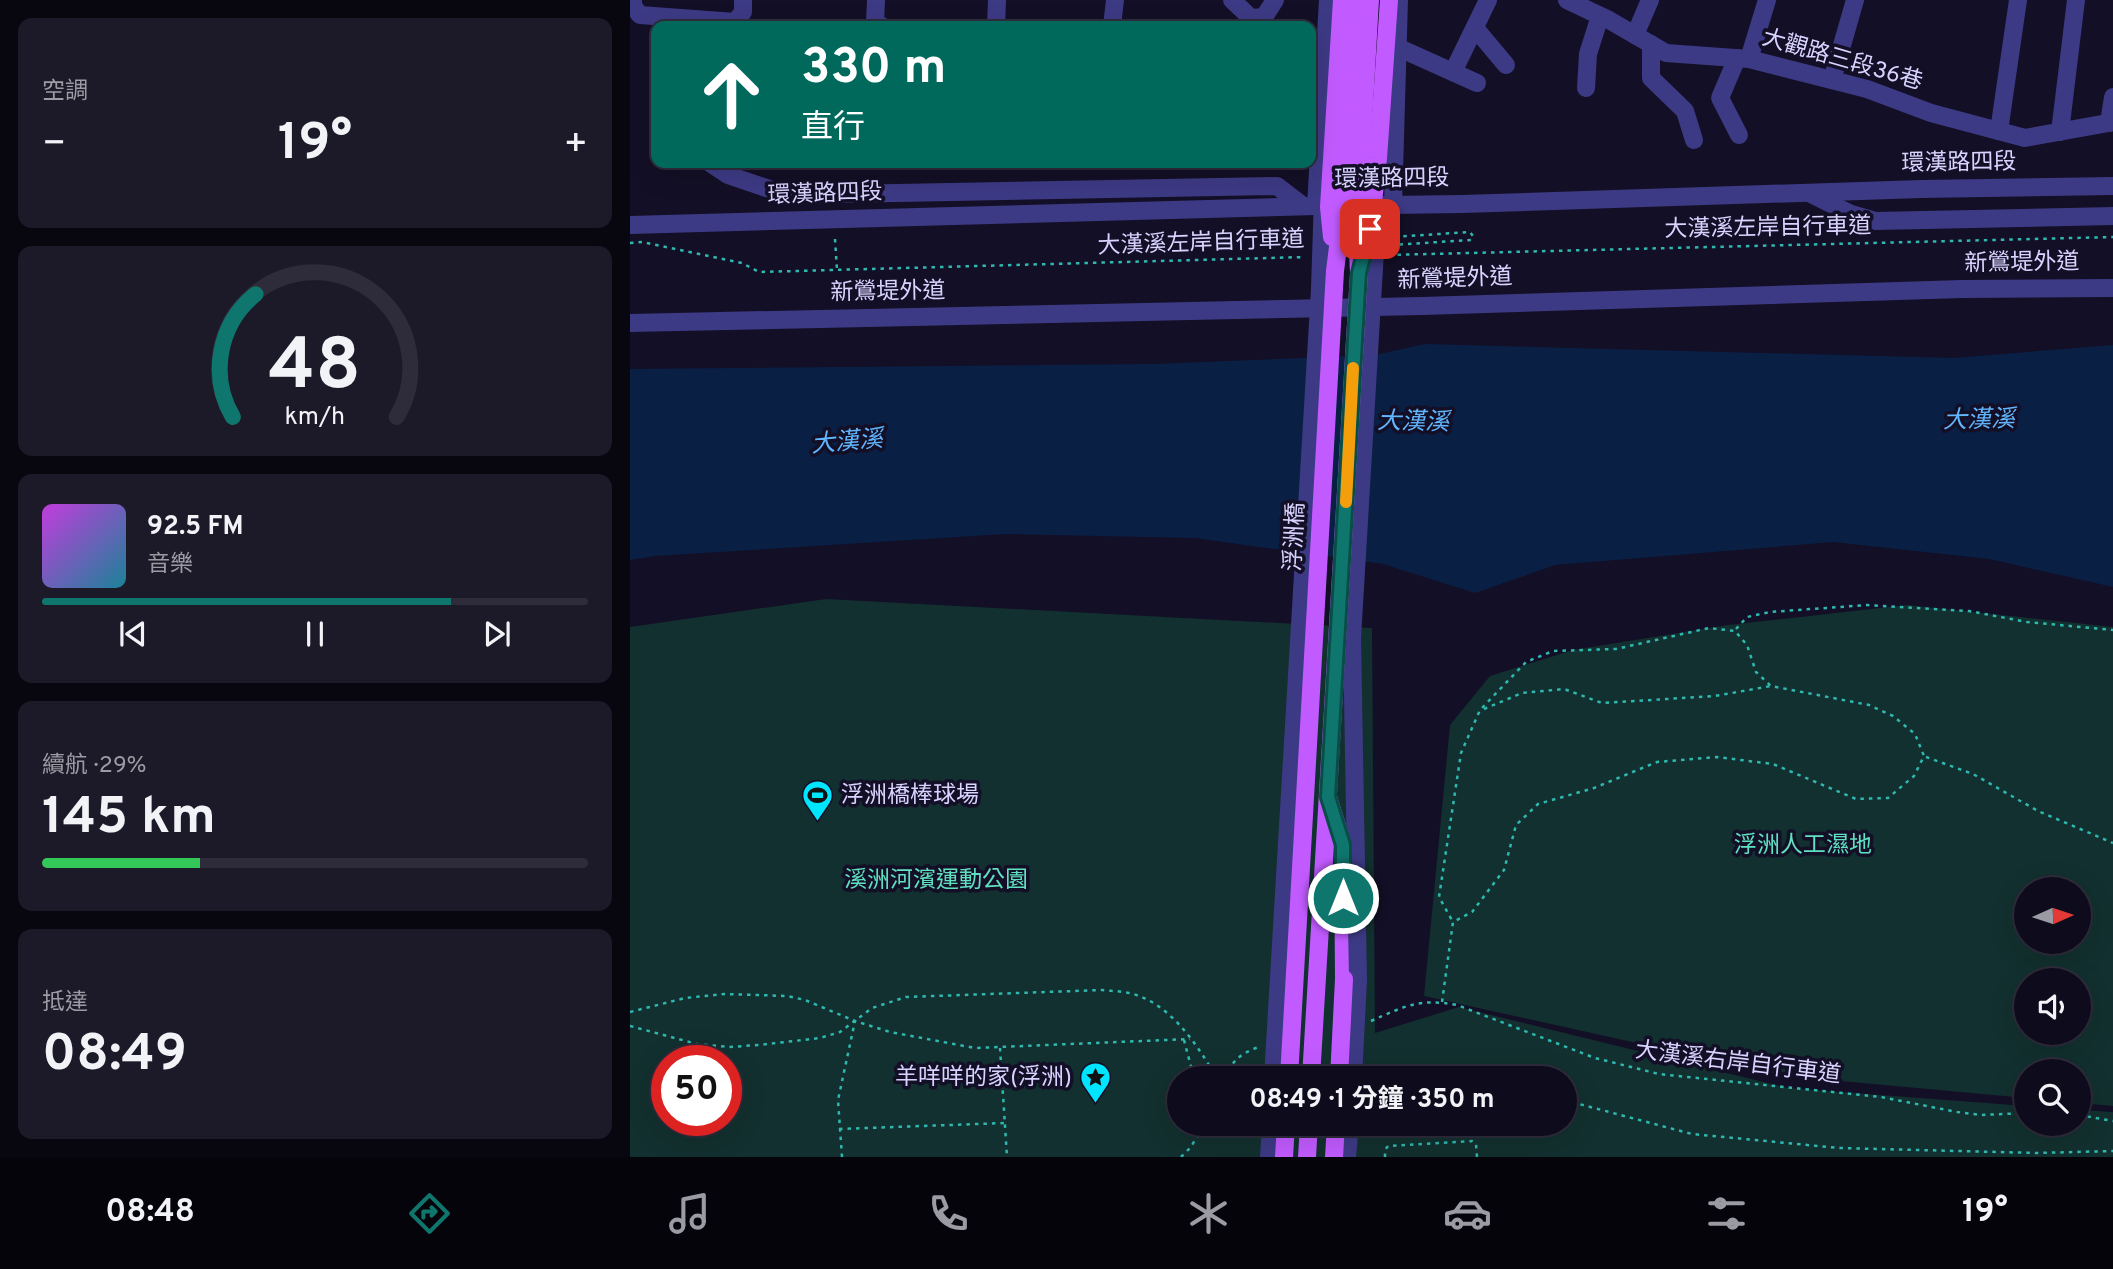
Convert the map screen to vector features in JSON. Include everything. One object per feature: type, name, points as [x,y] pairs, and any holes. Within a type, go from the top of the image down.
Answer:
[{"type":"main road","points":[[1335,271],[1329,206],[1342,0]]},
{"type":"main road","name":"浮洲橋","points":[[1290,1066],[1335,271],[1343,207],[1355,0]]},
{"type":"main road","name":"浮洲橋","points":[[1312,1066],[1359,273],[1357,228],[1370,0]]},
{"type":"main road","points":[[1359,273],[1370,229],[1378,158],[1389,0]]},
{"type":"main road","name":"浮洲橋","points":[[1328,797],[1343,845],[1344,979],[1340,1066]]},
{"type":"main road","points":[[1284,1157],[1285,1136]]},
{"type":"main road","points":[[1307,1157],[1308,1136]]},
{"type":"main road","points":[[1334,1157],[1335,1136]]},
{"type":"street","points":[[736,21],[743,12],[743,0]]},
{"type":"street","points":[[875,21],[876,0]]},
{"type":"street","points":[[996,21],[997,0]]},
{"type":"street","points":[[1113,21],[1115,0]]},
{"type":"street","points":[[1232,0],[1251,18],[1264,17],[1275,0]]},
{"type":"street","points":[[1316,152],[1328,0]]},
{"type":"street","points":[[1274,1066],[1335,0]]},
{"type":"street","points":[[1393,205],[1399,0]]},
{"type":"street","points":[[1453,72],[1488,0]]},
{"type":"street","name":"大觀路三段36巷","points":[[1567,0],[1666,53],[1743,58],[1867,89],[1931,113],[2025,138],[2111,123]]},
{"type":"street","points":[[1635,35],[1650,0]]},
{"type":"street","points":[[1739,135],[1720,98],[1743,58],[1767,0]]},
{"type":"street","points":[[1832,80],[1855,0]]},
{"type":"street","points":[[1999,131],[2018,0]]},
{"type":"street","points":[[2060,132],[2077,0]]},
{"type":"street","points":[[633,3],[640,15],[721,21]]},
{"type":"street","points":[[1586,88],[1588,54],[1600,16]]},
{"type":"street","points":[[1475,27],[1506,65]]},
{"type":"street","points":[[1651,44],[1651,78],[1685,111],[1694,140]]},
{"type":"street","points":[[1397,47],[1477,83]]},
{"type":"street","points":[[1322,97],[1335,110],[1376,110],[1392,109],[1395,95]]},
{"type":"street","points":[[2111,123],[2113,97]]},
{"type":"street","points":[[1354,1066],[1358,980],[1352,638],[1380,183],[1378,158]]},
{"type":"street","points":[[718,168],[729,175],[787,195],[1278,186],[1310,206],[1314,168]]},
{"type":"street","name":"環漢路四段","points":[[630,225],[2113,186]]},
{"type":"street","points":[[1808,193],[1851,214],[1875,221],[2113,216]]},
{"type":"street","name":"新鶯堤外道","points":[[630,323],[1422,306],[1962,289],[2113,288]]},
{"type":"street","points":[[1347,1066],[1356,909]]},
{"type":"street","points":[[1269,1157],[1270,1136]]},
{"type":"street","points":[[1341,1157],[1342,1136]]},
{"type":"street","points":[[1347,1157],[1349,1136]]},
{"type":"path","points":[[1381,238],[1470,232],[1473,236],[1471,240],[1391,244],[1391,255]]},
{"type":"path","name":"大漢溪左岸自行車道","points":[[1380,255],[2113,237]]},
{"type":"path","points":[[835,239],[837,270]]},
{"type":"path","name":"大漢溪左岸自行車道","points":[[630,243],[642,242],[742,263],[759,272],[1315,256]]},
{"type":"path","points":[[1735,631],[1747,617],[1770,612],[1867,605],[1969,611],[2026,622],[2113,630]]},
{"type":"path","points":[[1442,1002],[1453,922],[1439,897],[1461,753],[1480,710],[1526,662],[1553,651],[1616,649],[1709,628],[1735,631],[1747,645],[1756,672],[1772,686]]},
{"type":"path","points":[[1480,710],[1522,693],[1564,689],[1602,702],[1715,696],[1772,686],[1869,705],[1893,716],[1914,734],[1924,756],[1973,774],[2038,811],[2113,843]]},
{"type":"path","points":[[1453,922],[1472,912],[1504,870],[1516,825],[1538,804],[1594,788],[1657,762],[1717,757],[1773,764],[1856,799],[1888,798],[1914,776],[1924,756]]},
{"type":"path","points":[[630,1026],[697,1044],[729,1047],[820,1038],[839,1032],[872,1008],[905,998],[1102,990],[1132,994],[1163,1010],[1193,1039],[1210,1066]]},
{"type":"path","points":[[630,1012],[647,1006],[725,994],[787,996],[805,1000],[890,1032],[975,1048],[1193,1039]]},
{"type":"path","name":"大漢溪右岸自行車道","points":[[1370,1022],[1406,1006],[1426,1001],[1442,1002],[1457,1005],[1595,1058],[1659,1074],[1881,1097],[1981,1115],[2014,1114]]},
{"type":"path","points":[[842,1157],[838,1100],[855,1021]]},
{"type":"path","points":[[1184,1040],[1191,1066]]},
{"type":"path","points":[[1230,1066],[1238,1056],[1264,1045]]},
{"type":"path","points":[[1000,1048],[1007,1157]]},
{"type":"path","points":[[1577,1103],[1692,1134],[1839,1148],[2037,1153],[2113,1151]]},
{"type":"path","points":[[2091,1117],[2113,1121]]},
{"type":"path","points":[[839,1129],[1005,1123]]},
{"type":"path","points":[[1181,1157],[1197,1136]]},
{"type":"path","points":[[1385,1157],[1388,1146],[1472,1141],[1476,1144],[1477,1157]]},
{"type":"path","points":[[1975,1152],[1975,1157]]},
{"type":"green space","name":"溪洲河濱運動公園","points":[[826,599],[1372,628],[1375,1033],[1459,1007],[1788,1088],[2014,1105],[2014,1136],[2091,1136],[2091,1111],[2113,1112],[2113,1157],[630,1157],[630,627]]},
{"type":"green space","name":"浮洲人工濕地","points":[[1907,605],[2113,627],[2113,1106],[2091,1104],[2091,1059],[2014,1059],[2014,1097],[1786,1076],[1424,996],[1450,725],[1490,676],[1573,650],[1728,625]]},
{"type":"water","name":"大漢溪","points":[[1425,344],[1953,358],[2113,345],[2113,587],[1989,559],[1833,542],[1555,565],[1475,593],[1383,564],[1195,538],[1005,534],[655,556],[630,560],[630,369],[1153,364],[1375,355]]},
{"type":"slow traffic","points":[[1346,502],[1353,368]]},
{"type":"place","name":"浮洲橋棒球場","points":[[818,823]]},
{"type":"place","name":"羊咩咩的家(浮洲)","points":[[1095,1105]]},
{"type":"route","points":[[1343,898],[1343,845],[1328,797],[1359,273],[1370,229]]}]
